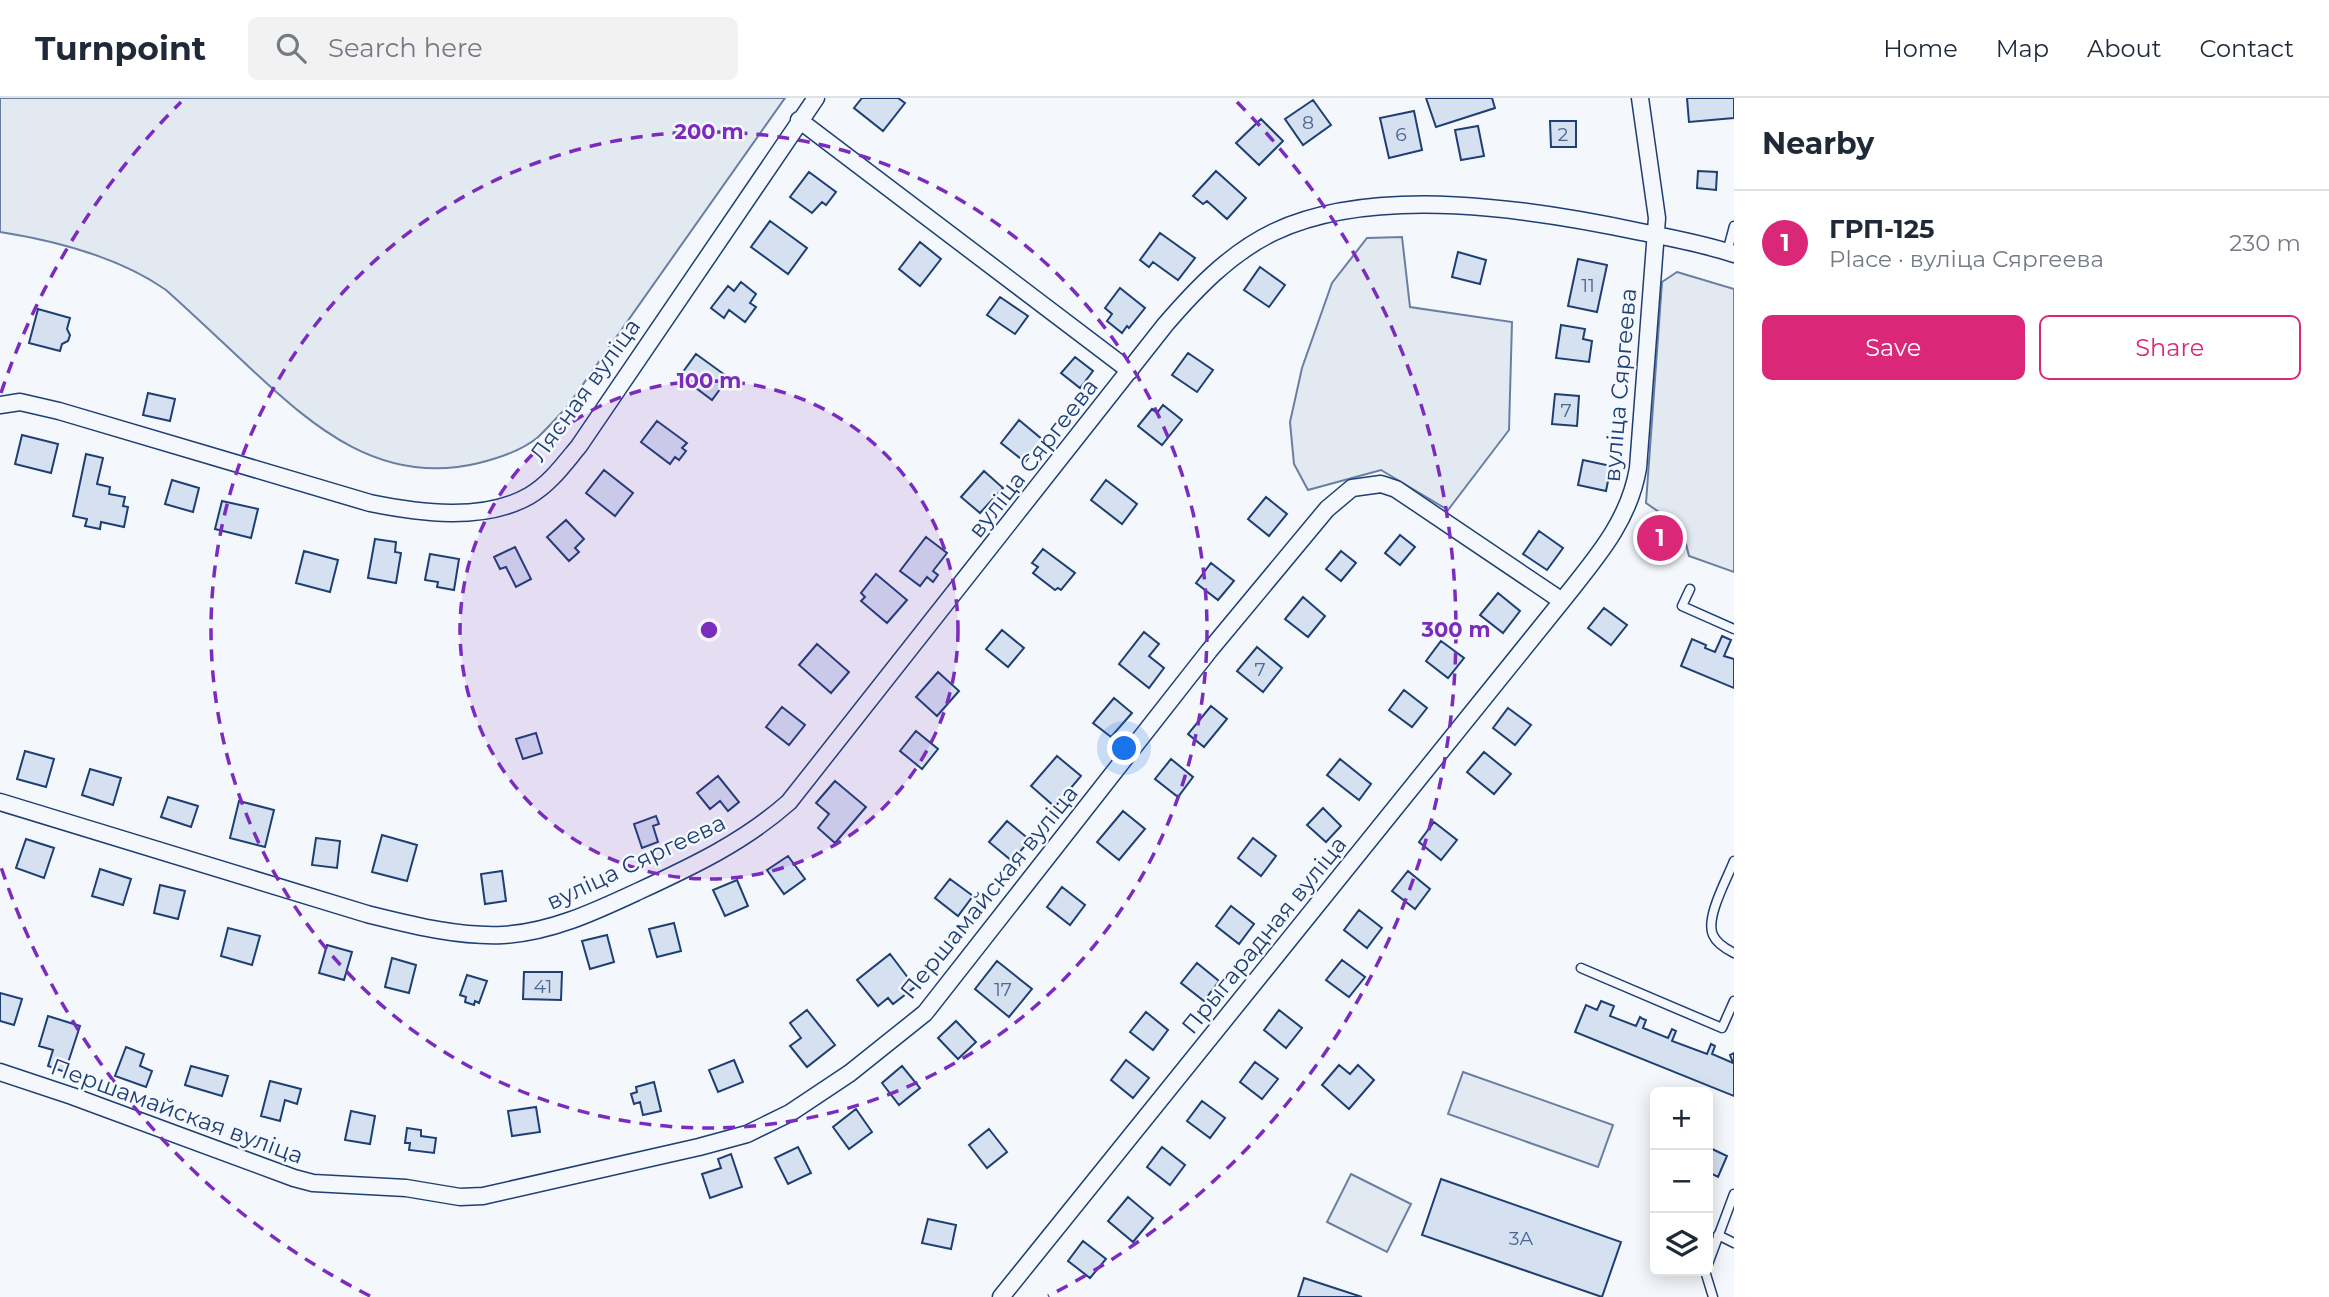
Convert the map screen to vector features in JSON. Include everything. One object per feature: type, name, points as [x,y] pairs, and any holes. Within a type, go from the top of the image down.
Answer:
[{"type":"street","name":"Лясная вуліца","points":[[0,405],[20,402],[59,411],[398,509],[454,513],[506,505],[530,495],[546,482],[579,446],[816,98]]},
{"type":"street","points":[[1640,98],[1657,218],[1656,235]]},
{"type":"street","name":"вуліца Сяргеева","points":[[799,120],[1130,370]]},
{"type":"street","name":"вуліца Сяргеева","points":[[0,802],[354,910],[424,928],[457,933],[504,934],[530,932],[568,922],[720,853],[766,822],[789,802],[1186,300],[1228,261],[1273,233],[1319,217],[1385,206],[1454,206],[1561,217],[1731,253]]},
{"type":"street","name":"вуліца Сяргеева","points":[[1562,601],[1615,531],[1628,509],[1635,489],[1656,235]]},
{"type":"street","name":"Першамайская вуліца","points":[[0,1072],[72,1096],[274,1172],[313,1182],[406,1188],[460,1197],[505,1193],[591,1170],[718,1143],[757,1130],[790,1113],[850,1073],[925,1013],[1209,651],[1327,509],[1352,488],[1381,484],[1396,489],[1562,601]]},
{"type":"street","name":"Прыгарадная вуліца","points":[[1001,1297],[1562,601]]},
{"type":"lane","points":[[1731,253],[1734,226]]},
{"type":"lane","points":[[1690,589],[1682,606],[1734,629]]},
{"type":"lane","points":[[1734,862],[1711,919],[1712,934],[1721,946],[1734,953]]},
{"type":"lane","points":[[1581,968],[1722,1028],[1734,1001]]},
{"type":"lane","points":[[1713,1250],[1734,1194]]},
{"type":"lane","points":[[1718,1235],[1734,1243]]},
{"type":"lane","points":[[1707,1276],[1713,1297]]},
{"type":"shaded area","points":[[0,98],[785,98],[567,407],[537,438],[517,450],[479,463],[444,468],[411,467],[381,459],[352,447],[325,431],[274,390],[166,290],[148,278],[87,252],[0,232]]},
{"type":"shaded area","points":[[1402,237],[1410,307],[1512,322],[1509,430],[1448,510],[1381,470],[1308,490],[1294,464],[1290,422],[1302,368],[1332,283],[1367,238]]},
{"type":"shaded area","points":[[1677,272],[1734,289],[1734,572],[1689,556],[1682,528],[1646,503],[1662,282]]},
{"type":"shaded area","points":[[1463,1072],[1613,1125],[1598,1167],[1448,1114]]},
{"type":"shaded area","points":[[1351,1174],[1411,1204],[1387,1252],[1327,1222]]},
{"type":"building","points":[[862,98],[898,98],[905,103],[883,131],[854,108]]},
{"type":"building","points":[[1426,98],[1492,98],[1495,108],[1436,127]]},
{"type":"building","points":[[1687,98],[1734,98],[1734,118],[1689,122]]},
{"type":"building","points":[[1313,100],[1331,125],[1303,145],[1285,119]]},
{"type":"building","points":[[1414,111],[1422,150],[1389,158],[1380,118]]},
{"type":"building","points":[[1261,119],[1283,141],[1259,165],[1236,143]]},
{"type":"building","points":[[1550,121],[1576,121],[1576,147],[1551,147]]},
{"type":"building","points":[[1478,126],[1484,156],[1461,160],[1455,130]]},
{"type":"building","points":[[1216,171],[1246,198],[1227,219],[1207,201],[1203,204],[1193,196]]},
{"type":"building","points":[[1698,171],[1717,172],[1716,190],[1697,188]]},
{"type":"building","points":[[809,172],[836,192],[826,205],[822,202],[812,213],[790,197]]},
{"type":"building","points":[[770,221],[807,248],[788,274],[751,247]]},
{"type":"building","points":[[1160,233],[1195,258],[1178,280],[1153,262],[1149,267],[1140,260]]},
{"type":"building","points":[[920,242],[941,259],[920,286],[899,269]]},
{"type":"building","points":[[1458,252],[1486,260],[1480,284],[1452,277]]},
{"type":"building","points":[[1578,259],[1607,265],[1597,312],[1568,306]]},
{"type":"building","points":[[1260,267],[1285,285],[1269,307],[1244,290]]},
{"type":"building","points":[[741,282],[756,294],[750,303],[756,307],[745,322],[729,310],[724,318],[711,308],[728,286],[734,291]]},
{"type":"building","points":[[1120,288],[1145,308],[1122,333],[1107,321],[1112,314],[1105,308]]},
{"type":"building","points":[[1000,297],[1028,316],[1015,334],[987,315]]},
{"type":"building","points":[[38,309],[70,318],[67,329],[70,335],[60,351],[29,343]]},
{"type":"building","points":[[1561,325],[1585,329],[1583,339],[1592,341],[1589,362],[1556,358]]},
{"type":"building","points":[[1188,353],[1213,370],[1197,392],[1172,375]]},
{"type":"building","points":[[696,354],[725,375],[722,378],[726,381],[712,400],[680,376]]},
{"type":"building","points":[[1075,357],[1093,371],[1080,388],[1061,373]]},
{"type":"building","points":[[148,393],[175,399],[170,421],[143,415]]},
{"type":"building","points":[[1555,394],[1579,396],[1577,426],[1552,424]]},
{"type":"building","points":[[1163,405],[1182,420],[1162,445],[1138,426],[1152,409],[1157,413]]},
{"type":"building","points":[[1019,420],[1043,440],[1025,462],[1001,443]]},
{"type":"building","points":[[657,421],[687,443],[682,448],[686,451],[679,460],[675,457],[670,464],[641,442]]},
{"type":"building","points":[[22,435],[58,444],[51,473],[15,464]]},
{"type":"building","points":[[86,454],[103,458],[97,484],[110,487],[109,494],[125,497],[123,506],[128,507],[124,527],[101,522],[100,529],[85,526],[87,519],[73,516]]},
{"type":"building","points":[[1583,460],[1611,466],[1606,491],[1578,485]]},
{"type":"building","points":[[604,470],[633,493],[615,516],[586,493]]},
{"type":"building","points":[[984,471],[1003,488],[980,513],[961,497]]},
{"type":"building","points":[[172,480],[199,488],[193,512],[165,504]]},
{"type":"building","points":[[1106,480],[1137,504],[1122,524],[1091,500]]},
{"type":"building","points":[[1266,497],[1287,514],[1269,536],[1248,519]]},
{"type":"building","points":[[222,501],[258,509],[251,538],[215,529]]},
{"type":"building","points":[[566,520],[584,539],[575,548],[579,552],[569,561],[547,537]]},
{"type":"building","points":[[1659,530],[1668,535],[1662,546],[1653,541]]},
{"type":"building","points":[[1539,531],[1563,548],[1547,570],[1523,554]]},
{"type":"building","points":[[1400,535],[1415,547],[1400,565],[1385,553]]},
{"type":"building","points":[[926,537],[947,553],[933,571],[938,575],[933,582],[927,577],[920,586],[900,571]]},
{"type":"building","points":[[375,539],[396,542],[395,552],[401,553],[396,583],[368,578]]},
{"type":"building","points":[[515,547],[531,579],[516,587],[506,567],[500,569],[494,557]]},
{"type":"building","points":[[1043,549],[1075,573],[1061,590],[1055,590],[1033,573],[1038,567],[1032,563]]},
{"type":"building","points":[[304,551],[338,560],[330,592],[296,583]]},
{"type":"building","points":[[1341,551],[1356,563],[1341,581],[1326,569]]},
{"type":"building","points":[[430,554],[459,559],[454,590],[437,587],[438,582],[425,580]]},
{"type":"building","points":[[1211,563],[1234,581],[1218,600],[1196,583]]},
{"type":"building","points":[[876,574],[907,600],[887,623],[861,601],[865,597],[861,593]]},
{"type":"building","points":[[1498,593],[1520,611],[1503,633],[1480,615]]},
{"type":"building","points":[[1303,597],[1325,616],[1308,637],[1285,619]]},
{"type":"building","points":[[1604,608],[1627,625],[1611,645],[1588,628]]},
{"type":"building","points":[[1002,630],[1024,648],[1008,667],[986,649]]},
{"type":"building","points":[[1144,632],[1159,644],[1149,656],[1164,668],[1149,688],[1119,664]]},
{"type":"building","points":[[1722,636],[1731,640],[1724,656],[1734,659],[1734,688],[1681,666],[1692,639],[1715,652]]},
{"type":"building","points":[[1441,641],[1464,658],[1448,678],[1426,661]]},
{"type":"building","points":[[817,644],[849,672],[831,693],[799,665]]},
{"type":"building","points":[[1257,647],[1282,668],[1263,692],[1237,671]]},
{"type":"building","points":[[938,672],[959,691],[937,716],[916,697]]},
{"type":"building","points":[[1404,690],[1427,708],[1412,727],[1389,710]]},
{"type":"building","points":[[1114,698],[1132,713],[1111,737],[1093,723]]},
{"type":"building","points":[[1211,706],[1227,719],[1204,747],[1188,734]]},
{"type":"building","points":[[782,707],[805,725],[789,745],[766,727]]},
{"type":"building","points":[[1508,708],[1531,725],[1515,745],[1493,728]]},
{"type":"building","points":[[916,731],[938,749],[922,769],[900,751]]},
{"type":"building","points":[[536,733],[542,753],[523,759],[516,739]]},
{"type":"building","points":[[25,751],[54,759],[46,787],[17,779]]},
{"type":"building","points":[[1484,752],[1511,774],[1494,794],[1467,772]]},
{"type":"building","points":[[1057,756],[1081,776],[1055,807],[1031,786]]},
{"type":"building","points":[[1171,759],[1193,777],[1178,797],[1155,779]]},
{"type":"building","points":[[1340,759],[1371,784],[1359,800],[1327,775]]},
{"type":"building","points":[[90,769],[121,778],[113,805],[82,795]]},
{"type":"building","points":[[718,776],[739,802],[728,811],[720,801],[710,809],[697,793]]},
{"type":"building","points":[[835,781],[866,807],[835,843],[818,828],[829,814],[816,803]]},
{"type":"building","points":[[168,797],[198,806],[191,827],[161,817]]},
{"type":"building","points":[[239,801],[274,810],[265,847],[230,838]]},
{"type":"building","points":[[1323,808],[1341,826],[1326,842],[1307,825]]},
{"type":"building","points":[[1123,811],[1145,829],[1119,860],[1097,842]]},
{"type":"building","points":[[656,816],[659,824],[653,826],[658,842],[642,848],[634,824]]},
{"type":"building","points":[[1007,821],[1030,840],[1012,861],[989,842]]},
{"type":"building","points":[[1434,822],[1457,840],[1441,860],[1419,842]]},
{"type":"building","points":[[382,835],[417,845],[407,881],[372,872]]},
{"type":"building","points":[[316,838],[340,841],[337,868],[312,865]]},
{"type":"building","points":[[1253,838],[1276,856],[1261,876],[1238,858]]},
{"type":"building","points":[[26,839],[54,848],[44,878],[16,868]]},
{"type":"building","points":[[788,856],[805,879],[784,894],[767,870]]},
{"type":"building","points":[[100,869],[131,879],[123,905],[92,896]]},
{"type":"building","points":[[502,871],[506,901],[485,904],[481,874]]},
{"type":"building","points":[[1408,871],[1430,889],[1415,909],[1392,891]]},
{"type":"building","points":[[950,879],[973,896],[958,916],[935,898]]},
{"type":"building","points":[[737,880],[748,906],[725,916],[713,890]]},
{"type":"building","points":[[160,885],[185,891],[178,919],[154,913]]},
{"type":"building","points":[[1062,887],[1085,905],[1070,925],[1047,907]]},
{"type":"building","points":[[1231,906],[1254,924],[1239,944],[1216,926]]},
{"type":"building","points":[[1359,910],[1382,928],[1367,948],[1344,930]]},
{"type":"building","points":[[674,923],[681,951],[657,957],[649,929]]},
{"type":"building","points":[[228,928],[260,936],[252,965],[221,956]]},
{"type":"building","points":[[607,935],[614,962],[590,969],[582,941]]},
{"type":"building","points":[[327,945],[352,952],[344,980],[319,973]]},
{"type":"building","points":[[890,954],[915,987],[893,1004],[888,998],[878,1006],[857,980]]},
{"type":"building","points":[[392,958],[416,965],[409,993],[385,987]]},
{"type":"building","points":[[1342,960],[1365,977],[1349,997],[1326,980]]},
{"type":"building","points":[[997,961],[1032,989],[1009,1017],[975,989]]},
{"type":"building","points":[[1197,963],[1219,981],[1204,1001],[1181,983]]},
{"type":"building","points":[[524,972],[562,972],[561,1000],[523,999]]},
{"type":"building","points":[[467,975],[487,981],[479,1003],[475,1001],[474,1005],[465,1002],[466,997],[460,995]]},
{"type":"building","points":[[0,993],[22,999],[14,1025],[0,1021]]},
{"type":"building","points":[[1601,1001],[1614,1006],[1610,1016],[1636,1026],[1640,1017],[1646,1020],[1643,1028],[1668,1038],[1672,1029],[1676,1031],[1672,1041],[1707,1054],[1711,1044],[1715,1046],[1712,1054],[1733,1063],[1730,1055],[1734,1053],[1734,1096],[1575,1032],[1586,1005],[1597,1010]]},
{"type":"building","points":[[807,1010],[835,1045],[807,1067],[790,1046],[801,1038],[790,1023]]},
{"type":"building","points":[[1279,1010],[1302,1028],[1286,1048],[1264,1030]]},
{"type":"building","points":[[1146,1012],[1168,1030],[1153,1050],[1130,1032]]},
{"type":"building","points":[[48,1016],[80,1026],[65,1072],[48,1066],[53,1050],[39,1046]]},
{"type":"building","points":[[956,1021],[976,1042],[958,1059],[938,1038]]},
{"type":"building","points":[[126,1047],[144,1054],[140,1066],[152,1071],[146,1087],[115,1076]]},
{"type":"building","points":[[734,1060],[743,1082],[718,1092],[709,1070]]},
{"type":"building","points":[[1126,1060],[1149,1078],[1133,1098],[1111,1080]]},
{"type":"building","points":[[1255,1062],[1278,1079],[1262,1099],[1240,1082]]},
{"type":"building","points":[[1339,1065],[1350,1074],[1358,1065],[1374,1080],[1349,1109],[1322,1085]]},
{"type":"building","points":[[191,1066],[228,1076],[222,1096],[185,1085]]},
{"type":"building","points":[[902,1066],[920,1088],[899,1105],[882,1083]]},
{"type":"building","points":[[270,1081],[301,1089],[297,1104],[285,1100],[280,1121],[261,1116]]},
{"type":"building","points":[[654,1082],[661,1111],[643,1115],[640,1102],[634,1104],[631,1094],[637,1092],[636,1087]]},
{"type":"building","points":[[1202,1101],[1225,1118],[1210,1138],[1187,1121]]},
{"type":"building","points":[[536,1107],[540,1132],[512,1136],[508,1111]]},
{"type":"building","points":[[856,1109],[872,1132],[849,1149],[833,1127]]},
{"type":"building","points":[[351,1111],[375,1116],[370,1144],[345,1140]]},
{"type":"building","points":[[407,1128],[421,1130],[421,1136],[436,1138],[434,1153],[409,1150],[410,1143],[405,1143]]},
{"type":"building","points":[[989,1129],[1007,1152],[987,1168],[969,1145]]},
{"type":"building","points":[[798,1147],[811,1173],[788,1184],[775,1158]]},
{"type":"building","points":[[1162,1147],[1185,1165],[1170,1185],[1147,1167]]},
{"type":"building","points":[[1713,1149],[1727,1156],[1718,1177],[1713,1174]]},
{"type":"building","points":[[731,1154],[742,1187],[710,1198],[702,1174],[721,1168],[718,1159]]},
{"type":"building","points":[[1441,1179],[1621,1242],[1602,1297],[1422,1235]]},
{"type":"building","points":[[1128,1197],[1153,1218],[1133,1242],[1108,1221]]},
{"type":"building","points":[[928,1219],[956,1225],[951,1249],[922,1243]]},
{"type":"building","points":[[1083,1241],[1106,1259],[1090,1278],[1068,1261]]},
{"type":"building","points":[[1304,1278],[1362,1297],[1298,1297]]},
{"type":"place","name":"ГРП-125","points":[[1660,538]]}]
